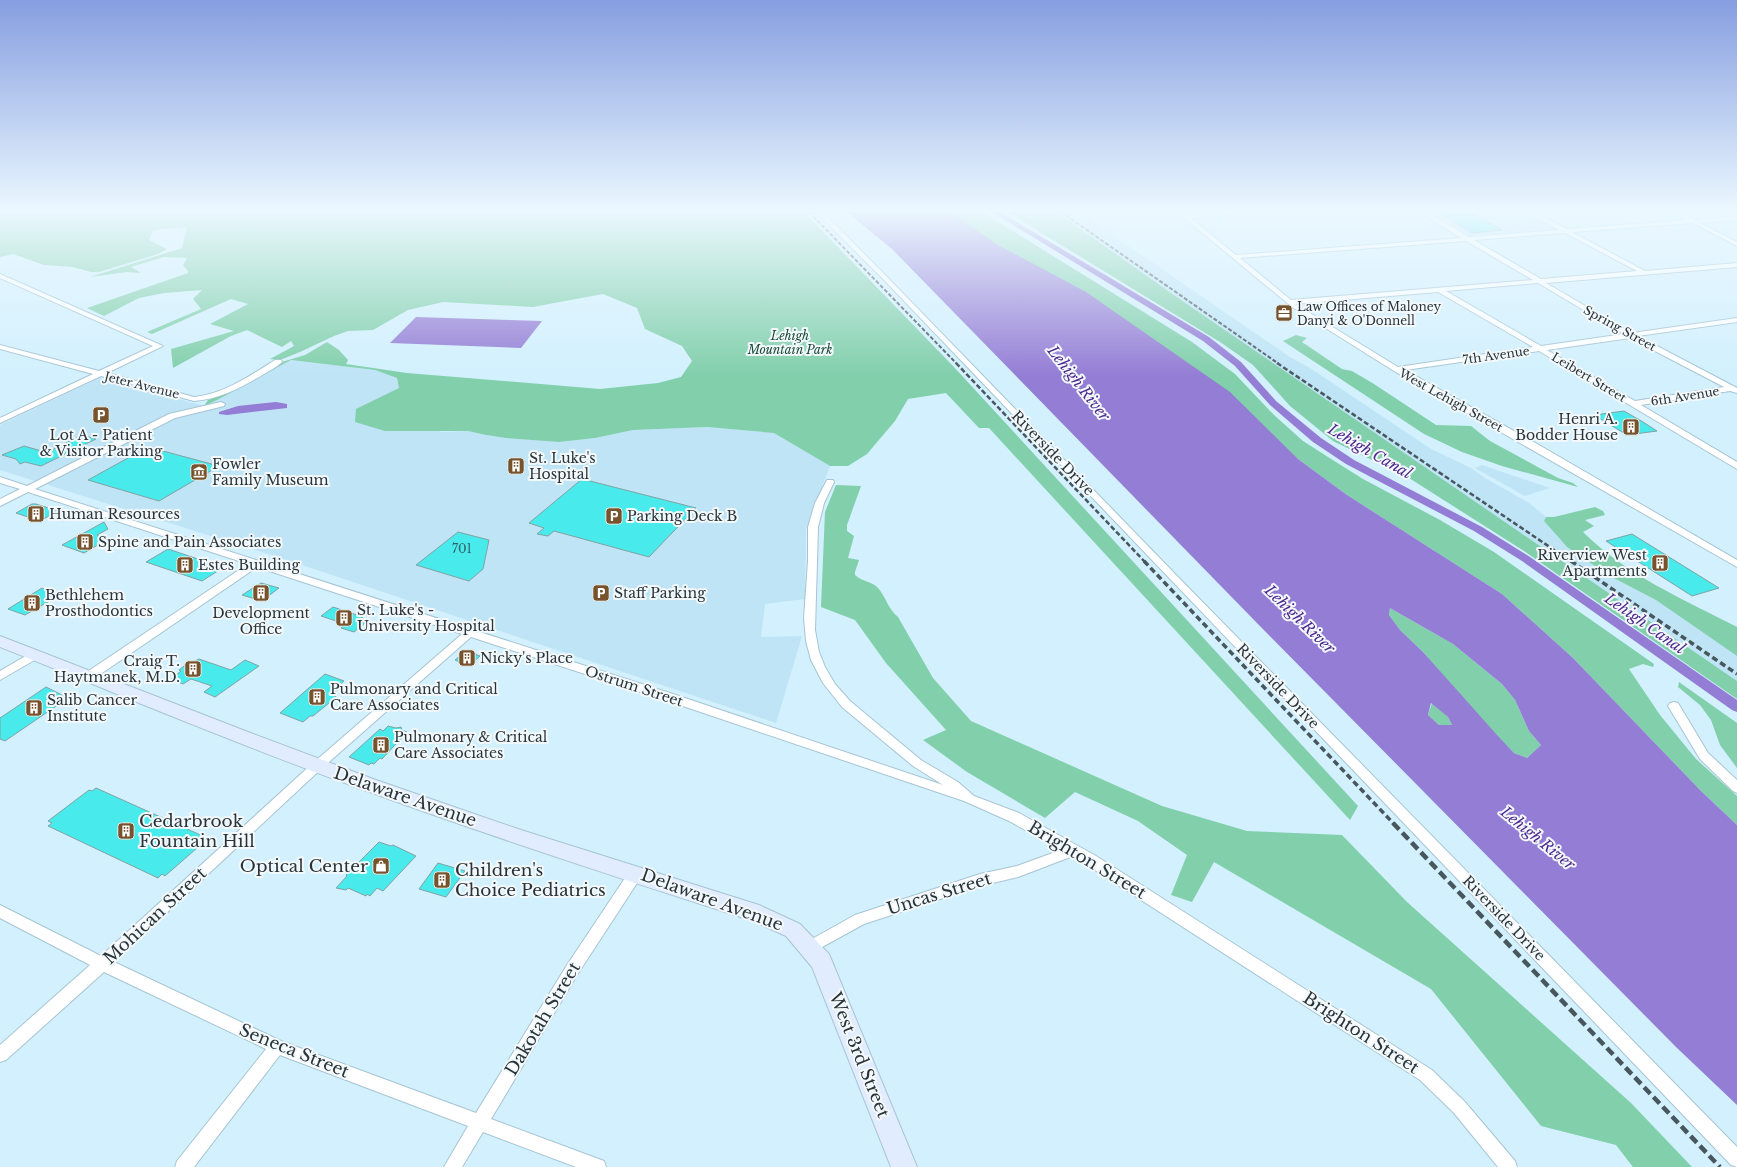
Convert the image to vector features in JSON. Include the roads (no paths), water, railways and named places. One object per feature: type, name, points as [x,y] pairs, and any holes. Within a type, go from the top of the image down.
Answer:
[{"type":"main road","name":"Delaware Avenue","points":[[0,641],[88,677],[317,766],[518,836],[759,914],[792,930],[808,948]]},
{"type":"main road","name":"West 3rd Street","points":[[808,948],[821,961],[904,1167]]},
{"type":"street","name":"Riverside Drive","points":[[873,266],[1180,586],[1430,841],[1737,1160]]},
{"type":"street","name":"West Lehigh Street","points":[[1245,266],[1289,302],[1397,370],[1569,466],[1737,564]]},
{"type":"street","name":"Spring Street","points":[[1514,266],[1632,336],[1735,389]]},
{"type":"street","points":[[1633,266],[1645,273]]},
{"type":"street","points":[[1289,302],[1720,266]]},
{"type":"street","points":[[0,276],[159,346],[0,420]]},
{"type":"street","name":"Leibert Street","points":[[1440,290],[1541,348],[1735,464]]},
{"type":"street","name":"7th Avenue","points":[[1397,370],[1737,320]]},
{"type":"street","name":"Jeter Avenue","points":[[0,347],[194,399],[205,399],[237,385],[278,362]]},
{"type":"street","points":[[0,353],[8,350]]},
{"type":"street","name":"6th Avenue","points":[[1633,404],[1735,389]]},
{"type":"street","points":[[0,503],[172,416],[222,404]]},
{"type":"street","name":"Ostrum Street","points":[[0,480],[26,490],[664,695],[970,799]]},
{"type":"street","name":"Brighton Street","points":[[830,482],[825,490],[813,528],[810,622],[814,652],[820,668],[836,693],[858,715],[917,763],[954,786],[970,799],[1014,816],[1091,860],[1426,1075],[1448,1094],[1472,1120],[1509,1167]]},
{"type":"street","points":[[88,677],[256,563]]},
{"type":"street","name":"Mohican Street","points":[[0,1055],[102,964],[317,766],[470,632]]},
{"type":"street","points":[[0,676],[34,655]]},
{"type":"street","points":[[1674,706],[1704,756],[1737,788]]},
{"type":"street","name":"Uncas Street","points":[[808,948],[860,919],[980,880],[1018,871],[1074,851]]},
{"type":"street","name":"Dakotah Street","points":[[452,1167],[572,970],[636,873]]},
{"type":"street","name":"Seneca Street","points":[[0,911],[102,964],[276,1047],[598,1167]]},
{"type":"street","points":[[183,1167],[276,1047]]},
{"type":"water","name":"Lehigh River","points":[[909,266],[1038,266],[1086,292],[1230,392],[1298,459],[1347,495],[1502,594],[1573,658],[1701,791],[1737,825],[1737,1105],[1676,1047],[1256,622]],"holes":[[[1390,608],[1453,644],[1502,684],[1515,700],[1529,731],[1541,745],[1527,758],[1514,753],[1423,652],[1400,630],[1389,615]],[[1431,703],[1448,717],[1452,725],[1439,725],[1428,715]]]},
{"type":"water","points":[[416,317],[542,321],[521,348],[390,343]]},
{"type":"water","points":[[276,402],[287,404],[287,408],[227,415],[219,414],[219,412],[238,406]]},
{"type":"waterway","name":"Lehigh Canal","points":[[1085,266],[1206,339],[1238,364],[1273,403],[1317,440],[1350,462],[1478,529],[1526,559],[1737,707]]},
{"type":"railway","points":[[862,266],[957,364]]},
{"type":"railway","points":[[1139,266],[1279,364]]},
{"type":"railway","points":[[956,363],[1145,562]]},
{"type":"railway","points":[[1277,363],[1572,562]]},
{"type":"railway","points":[[1144,561],[1394,824]]},
{"type":"railway","points":[[1571,561],[1737,674]]},
{"type":"railway","points":[[1393,823],[1720,1167]]},
{"type":"place","name":"Law Offices of Maloney Danyi & O'Donnell","points":[[1284,313]]},
{"type":"place","name":"Lot A - Patient & Visitor Parking","points":[[101,415]]},
{"type":"place","name":"Henri A. Bodder House","points":[[1631,427]]},
{"type":"place","name":"St. Luke's Hospital","points":[[516,466]]},
{"type":"place","name":"Fowler Family Museum","points":[[199,472]]},
{"type":"place","name":"Human Resources","points":[[36,514]]},
{"type":"place","name":"Parking Deck B","points":[[614,516]]},
{"type":"place","name":"Spine and Pain Associates","points":[[85,542]]},
{"type":"place","name":"Riverview West Apartments","points":[[1660,563]]},
{"type":"place","name":"Estes Building","points":[[185,565]]},
{"type":"place","name":"Development Office","points":[[261,593]]},
{"type":"place","name":"Staff Parking","points":[[601,593]]},
{"type":"place","name":"Bethlehem Prosthodontics","points":[[32,603]]},
{"type":"place","name":"St. Luke's - University Hospital","points":[[344,618]]},
{"type":"place","name":"Nicky's Place","points":[[467,658]]},
{"type":"place","name":"Craig T. Haytmanek, M.D.","points":[[193,669]]},
{"type":"place","name":"Pulmonary and Critical Care Associates","points":[[317,697]]},
{"type":"place","name":"Salib Cancer Institute","points":[[34,708]]},
{"type":"place","name":"Pulmonary & Critical Care Associates","points":[[381,745]]},
{"type":"place","name":"Cedarbrook Fountain Hill","points":[[126,831]]},
{"type":"place","name":"Optical Center","points":[[381,866]]},
{"type":"place","name":"Children's Choice Pediatrics","points":[[442,880]]},
{"type":"park label","name":"Lehigh Mountain Park","points":[[790,342]]}]
